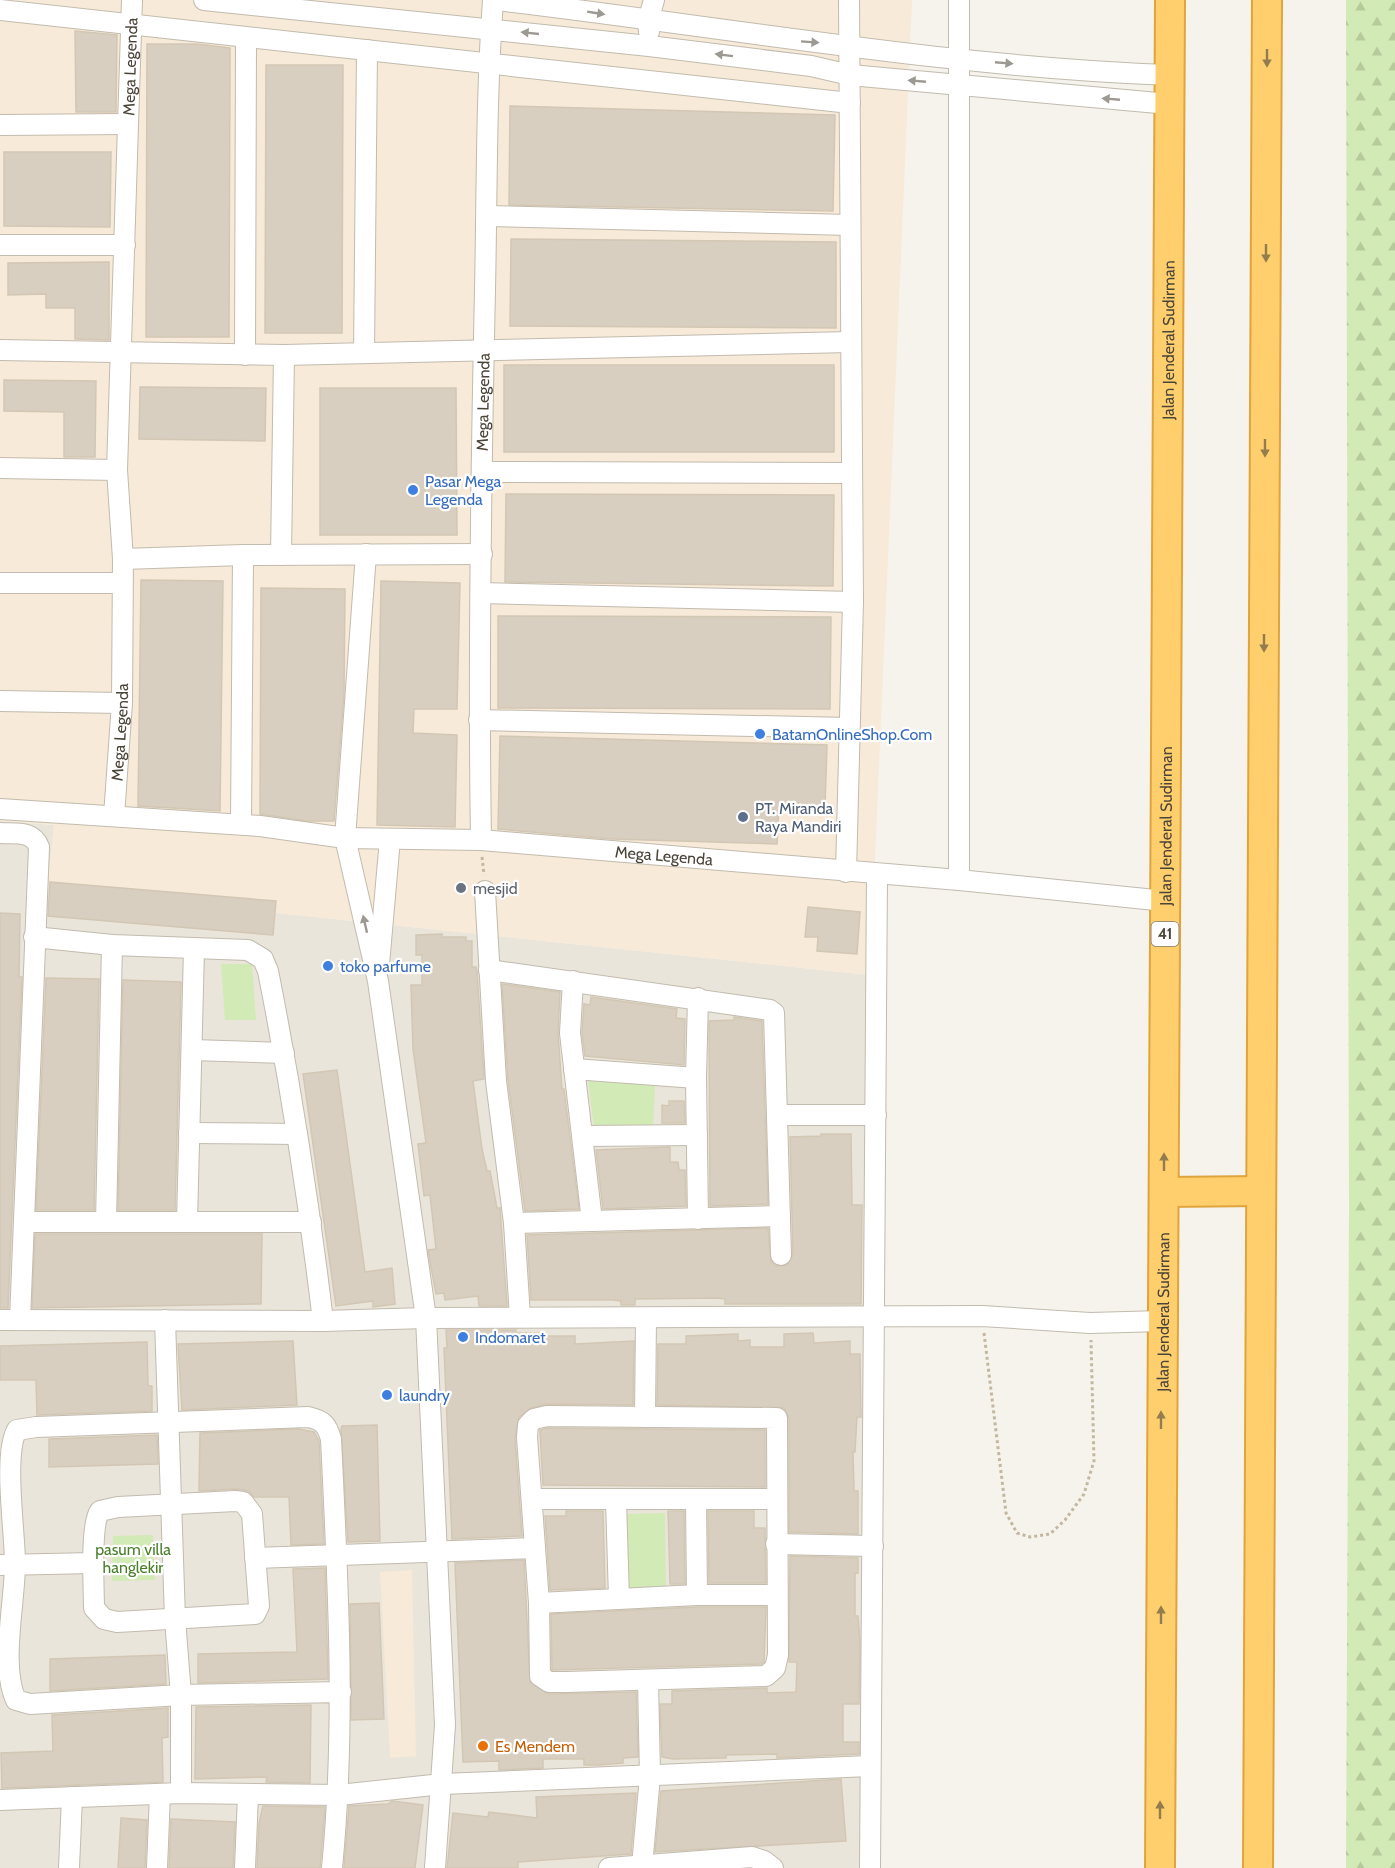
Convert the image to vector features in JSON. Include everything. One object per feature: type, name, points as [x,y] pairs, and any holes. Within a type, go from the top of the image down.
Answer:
[{"type":"highway","name":"Jalan Jenderal Sudirman","points":[[1160,1868],[1170,0]]},
{"type":"highway","points":[[1258,1868],[1267,0]]},
{"type":"highway","points":[[1164,1192],[1261,1191]]},
{"type":"street","name":"Mega Legenda","points":[[114,816],[122,703],[121,583],[123,558],[117,470],[132,0]]},
{"type":"street","points":[[204,0],[649,46],[811,66],[850,75],[1169,104]]},
{"type":"street","name":"Mega Legenda","points":[[481,840],[479,720],[484,349],[489,66],[495,0]]},
{"type":"street","points":[[495,0],[542,3],[648,21],[802,42],[1113,73],[1170,75]]},
{"type":"street","points":[[649,46],[648,21],[654,0]]},
{"type":"street","points":[[846,872],[853,602],[850,473],[849,0]]},
{"type":"street","points":[[958,880],[959,0]]},
{"type":"street","points":[[0,10],[246,39],[367,50],[489,66],[850,103]]},
{"type":"street","points":[[245,355],[246,39]]},
{"type":"street","points":[[364,353],[367,50]]},
{"type":"street","points":[[0,125],[127,124]]},
{"type":"street","points":[[487,216],[850,225]]},
{"type":"street","points":[[0,245],[125,245]]},
{"type":"street","points":[[0,350],[284,355],[850,342]]},
{"type":"street","points":[[281,555],[284,355]]},
{"type":"street","points":[[0,468],[117,470]]},
{"type":"street","points":[[483,472],[850,473]]},
{"type":"street","points":[[366,554],[345,838],[378,981],[426,1318],[445,1725],[435,1868]]},
{"type":"street","points":[[123,558],[482,554]]},
{"type":"street","points":[[241,824],[243,555]]},
{"type":"street","points":[[0,583],[121,583]]},
{"type":"street","points":[[481,593],[853,602]]},
{"type":"street","points":[[0,701],[122,703]]},
{"type":"street","points":[[479,720],[849,728]]},
{"type":"street","name":"Mega Legenda","points":[[0,809],[241,824],[345,838],[481,840],[958,880],[1165,902]]},
{"type":"street","points":[[0,833],[25,834],[33,837],[39,847],[24,1222],[10,1320],[323,1321],[520,1317],[982,1316],[1090,1323],[1162,1321]]},
{"type":"street","points":[[378,981],[390,839]]},
{"type":"street","points":[[870,1868],[873,1546],[872,1318],[877,875]]},
{"type":"street","points":[[485,891],[496,1081],[514,1223],[520,1317]]},
{"type":"street","points":[[34,937],[112,945],[248,950],[263,959],[268,970],[284,1053],[311,1222],[323,1321]]},
{"type":"street","points":[[106,1222],[112,945]]},
{"type":"street","points":[[187,1222],[194,949]]},
{"type":"street","points":[[489,970],[698,998],[770,1010],[774,1013],[781,1255]]},
{"type":"street","points":[[573,981],[570,1033],[584,1136],[592,1221]]},
{"type":"street","points":[[698,998],[696,1078],[698,1219]]},
{"type":"street","points":[[192,1050],[284,1053]]},
{"type":"street","points":[[574,1069],[696,1078]]},
{"type":"street","points":[[778,1115],[876,1116]]},
{"type":"street","points":[[189,1133],[297,1134]]},
{"type":"street","points":[[584,1136],[697,1135]]},
{"type":"street","points":[[514,1223],[780,1216]]},
{"type":"street","points":[[24,1222],[311,1222]]},
{"type":"street","points":[[645,1416],[646,1318]]},
{"type":"street","points":[[165,1320],[173,1504],[175,1619],[181,1695],[181,1793]]},
{"type":"street","points":[[547,1416],[645,1416],[777,1418],[775,1499],[778,1655],[775,1668],[766,1676],[549,1682],[540,1676],[539,1603],[528,1425],[534,1419],[547,1416]]},
{"type":"street","points":[[332,1868],[339,1795],[341,1692],[331,1440],[327,1426],[319,1419],[308,1417],[21,1428],[17,1430],[10,1449],[7,1678],[16,1700],[30,1704],[181,1695],[341,1692]]},
{"type":"street","points":[[533,1499],[775,1499]]},
{"type":"street","points":[[616,1500],[619,1599]]},
{"type":"street","points":[[696,1500],[697,1595]]},
{"type":"street","points":[[243,1502],[252,1514],[259,1606],[255,1614],[117,1623],[104,1619],[94,1608],[96,1521],[100,1511],[118,1507],[173,1504],[243,1502]]},
{"type":"street","points":[[776,1544],[873,1546]]},
{"type":"street","points":[[255,1558],[535,1548]]},
{"type":"street","points":[[8,1565],[94,1563]]},
{"type":"street","points":[[539,1603],[697,1595],[777,1595]]},
{"type":"street","points":[[642,1866],[650,1776],[648,1681]]},
{"type":"street","points":[[0,1800],[181,1793],[339,1795],[442,1784],[870,1766]]},
{"type":"street","points":[[157,1868],[160,1794]]},
{"type":"street","points":[[245,1868],[248,1795]]},
{"type":"street","points":[[69,1868],[72,1797]]},
{"type":"street","points":[[609,1868],[752,1857],[764,1861],[773,1868]]},
{"type":"path","points":[[481,840],[485,891]]},
{"type":"path","points":[[982,1316],[1006,1513],[1017,1533],[1030,1537],[1050,1534],[1065,1520],[1084,1494],[1094,1461],[1090,1323]]},
{"type":"shaded area","points":[[0,0],[912,0],[870,975],[47,889],[54,825],[0,821]]},
{"type":"shaded area","points":[[0,821],[54,825],[48,889],[870,975],[870,1868],[0,1868]]},
{"type":"shaded area","points":[[412,1570],[416,1756],[390,1758],[380,1572]]},
{"type":"green space","points":[[1346,0],[1395,0],[1395,1868],[1346,1868],[1349,1208]]},
{"type":"green space","points":[[221,964],[252,964],[256,1020],[225,1020]]},
{"type":"green space","points":[[588,1080],[655,1086],[653,1128],[594,1128]]},
{"type":"green space","points":[[665,1513],[666,1590],[628,1591],[626,1514]]},
{"type":"green space","name":"pasum villa hanglekir","points":[[153,1535],[155,1580],[112,1581],[113,1536]]},
{"type":"building","points":[[75,31],[117,35],[116,112],[76,112]]},
{"type":"building","points":[[147,44],[197,44],[230,48],[229,337],[146,337]]},
{"type":"building","points":[[266,65],[343,65],[342,333],[265,333]]},
{"type":"building","points":[[510,106],[835,115],[833,211],[509,205]]},
{"type":"building","points":[[4,152],[111,152],[110,227],[4,226]]},
{"type":"building","points":[[511,239],[836,242],[836,328],[510,326]]},
{"type":"building","points":[[109,262],[109,340],[75,339],[75,308],[46,308],[46,294],[8,295],[8,263]]},
{"type":"building","points":[[504,365],[834,365],[834,452],[504,452]]},
{"type":"building","points":[[4,380],[96,381],[95,457],[64,457],[64,412],[4,411]]},
{"type":"building","points":[[140,387],[266,388],[265,441],[139,439]]},
{"type":"building","points":[[320,388],[456,388],[457,535],[320,535]]},
{"type":"building","points":[[506,494],[834,495],[833,586],[505,582]]},
{"type":"building","points":[[141,580],[223,581],[220,811],[138,806]]},
{"type":"building","points":[[381,581],[460,583],[457,709],[414,709],[413,733],[457,735],[455,827],[377,825]]},
{"type":"building","points":[[261,588],[345,589],[344,694],[334,821],[307,821],[260,814]]},
{"type":"building","points":[[498,616],[831,617],[830,709],[498,708]]},
{"type":"building","points":[[500,736],[827,745],[825,807],[779,805],[777,844],[611,839],[498,829]]},
{"type":"building","points":[[50,882],[276,901],[273,935],[48,916]]},
{"type":"building","points":[[808,907],[860,912],[857,954],[817,951],[818,937],[805,937]]},
{"type":"building","points":[[0,913],[20,914],[19,977],[22,977],[8,1308],[0,1308]]},
{"type":"building","points":[[442,934],[442,937],[466,937],[466,941],[472,941],[472,967],[476,967],[477,971],[484,1079],[473,1081],[482,1149],[487,1171],[490,1171],[497,1208],[500,1208],[507,1306],[479,1306],[478,1296],[445,1300],[444,1293],[436,1294],[428,1250],[436,1249],[430,1195],[424,1196],[418,1144],[426,1143],[413,1049],[411,985],[422,985],[422,955],[416,955],[416,935]]},
{"type":"building","points":[[46,978],[99,979],[94,1210],[36,1210]]},
{"type":"building","points":[[123,980],[181,982],[175,1210],[118,1210]]},
{"type":"building","points":[[502,984],[560,992],[558,1033],[562,1089],[564,1089],[579,1209],[525,1211],[508,1080]]},
{"type":"building","points":[[591,997],[677,1009],[676,1018],[685,1019],[684,1065],[585,1056],[582,1033],[584,1004],[590,1005]]},
{"type":"building","points":[[734,1017],[762,1021],[768,1204],[710,1206],[709,1021],[734,1020]]},
{"type":"building","points":[[337,1070],[365,1272],[392,1268],[395,1304],[373,1307],[373,1301],[336,1306],[303,1074]]},
{"type":"building","points":[[669,1101],[684,1101],[685,1123],[662,1123],[662,1105],[669,1106]]},
{"type":"building","points":[[821,1134],[851,1134],[852,1205],[862,1205],[861,1304],[725,1304],[725,1299],[717,1298],[635,1299],[635,1305],[621,1305],[621,1301],[613,1300],[531,1300],[527,1235],[768,1228],[771,1261],[776,1266],[787,1265],[793,1255],[790,1137],[821,1136]]},
{"type":"building","points":[[670,1147],[670,1162],[678,1162],[679,1170],[685,1170],[686,1206],[603,1209],[596,1150]]},
{"type":"building","points":[[35,1234],[262,1234],[261,1304],[32,1308]]},
{"type":"building","points":[[446,1330],[516,1330],[516,1333],[539,1333],[539,1336],[575,1336],[575,1344],[634,1341],[633,1405],[547,1404],[531,1408],[519,1417],[515,1438],[522,1536],[452,1539],[444,1348],[447,1348]]},
{"type":"building","points":[[813,1333],[814,1343],[850,1341],[850,1354],[860,1354],[861,1417],[857,1417],[855,1452],[853,1452],[854,1491],[858,1491],[858,1534],[789,1532],[789,1418],[784,1408],[657,1405],[658,1344],[686,1344],[686,1336],[738,1334],[738,1341],[750,1340],[750,1347],[784,1347],[784,1334]]},
{"type":"building","points":[[293,1341],[297,1405],[182,1410],[178,1344]]},
{"type":"building","points":[[147,1342],[148,1386],[152,1386],[152,1411],[37,1415],[36,1380],[0,1380],[0,1346]]},
{"type":"building","points":[[377,1425],[380,1541],[348,1542],[341,1430],[342,1426]]},
{"type":"building","points":[[548,1428],[765,1430],[765,1487],[543,1485],[540,1430]]},
{"type":"building","points":[[298,1429],[314,1432],[319,1441],[324,1544],[291,1545],[289,1497],[254,1497],[249,1491],[236,1489],[199,1491],[200,1433]]},
{"type":"building","points":[[157,1435],[158,1464],[49,1467],[49,1439]]},
{"type":"building","points":[[566,1511],[603,1511],[605,1588],[550,1590],[545,1516],[566,1516]]},
{"type":"building","points":[[668,1511],[684,1511],[685,1584],[670,1584]]},
{"type":"building","points":[[708,1511],[754,1511],[754,1528],[765,1528],[766,1583],[709,1583]]},
{"type":"building","points":[[790,1556],[858,1558],[858,1573],[855,1573],[855,1616],[858,1616],[860,1642],[859,1704],[843,1704],[843,1742],[859,1742],[859,1754],[777,1758],[777,1754],[726,1755],[726,1758],[673,1759],[662,1757],[660,1704],[672,1704],[672,1691],[767,1688],[767,1693],[796,1692],[797,1662],[789,1662]]},
{"type":"building","points":[[524,1560],[530,1682],[549,1694],[636,1692],[638,1757],[623,1758],[623,1763],[599,1765],[584,1765],[584,1759],[543,1759],[543,1768],[499,1770],[499,1761],[463,1762],[455,1563]]},
{"type":"building","points":[[325,1568],[328,1679],[198,1683],[198,1654],[297,1652],[293,1569]]},
{"type":"building","points":[[379,1603],[384,1719],[351,1720],[350,1604]]},
{"type":"building","points":[[697,1607],[766,1607],[764,1662],[761,1664],[552,1670],[551,1614]]},
{"type":"building","points":[[165,1655],[166,1684],[50,1691],[50,1659]]},
{"type":"building","points":[[311,1705],[310,1783],[266,1782],[267,1777],[195,1779],[196,1707]]},
{"type":"building","points":[[168,1708],[168,1737],[162,1738],[163,1782],[2,1788],[1,1753],[53,1751],[52,1715]]},
{"type":"building","points":[[841,1779],[846,1841],[655,1852],[661,1791]]},
{"type":"building","points":[[636,1793],[631,1854],[518,1862],[518,1868],[447,1868],[453,1813],[488,1817],[489,1812],[537,1818],[536,1797]]},
{"type":"building","points":[[392,1801],[423,1805],[415,1868],[344,1868],[349,1806],[388,1804]]},
{"type":"building","points":[[263,1806],[325,1807],[320,1868],[257,1868],[259,1823]]},
{"type":"building","points":[[121,1818],[147,1820],[145,1868],[118,1868]]},
{"type":"building","points":[[171,1819],[235,1822],[233,1868],[169,1868]]},
{"type":"place","name":"Pasar Mega Legenda","points":[[413,490]]},
{"type":"place","name":"BatamOnlineShop.Com","points":[[760,734]]},
{"type":"place","name":"PT. Miranda Raya Mandiri","points":[[743,817]]},
{"type":"place","name":"mesjid","points":[[461,888]]},
{"type":"place","name":"toko parfume","points":[[328,966]]},
{"type":"place","name":"Indomaret","points":[[463,1337]]},
{"type":"place","name":"laundry","points":[[387,1395]]},
{"type":"place","name":"Es Mendem","points":[[483,1746]]}]
